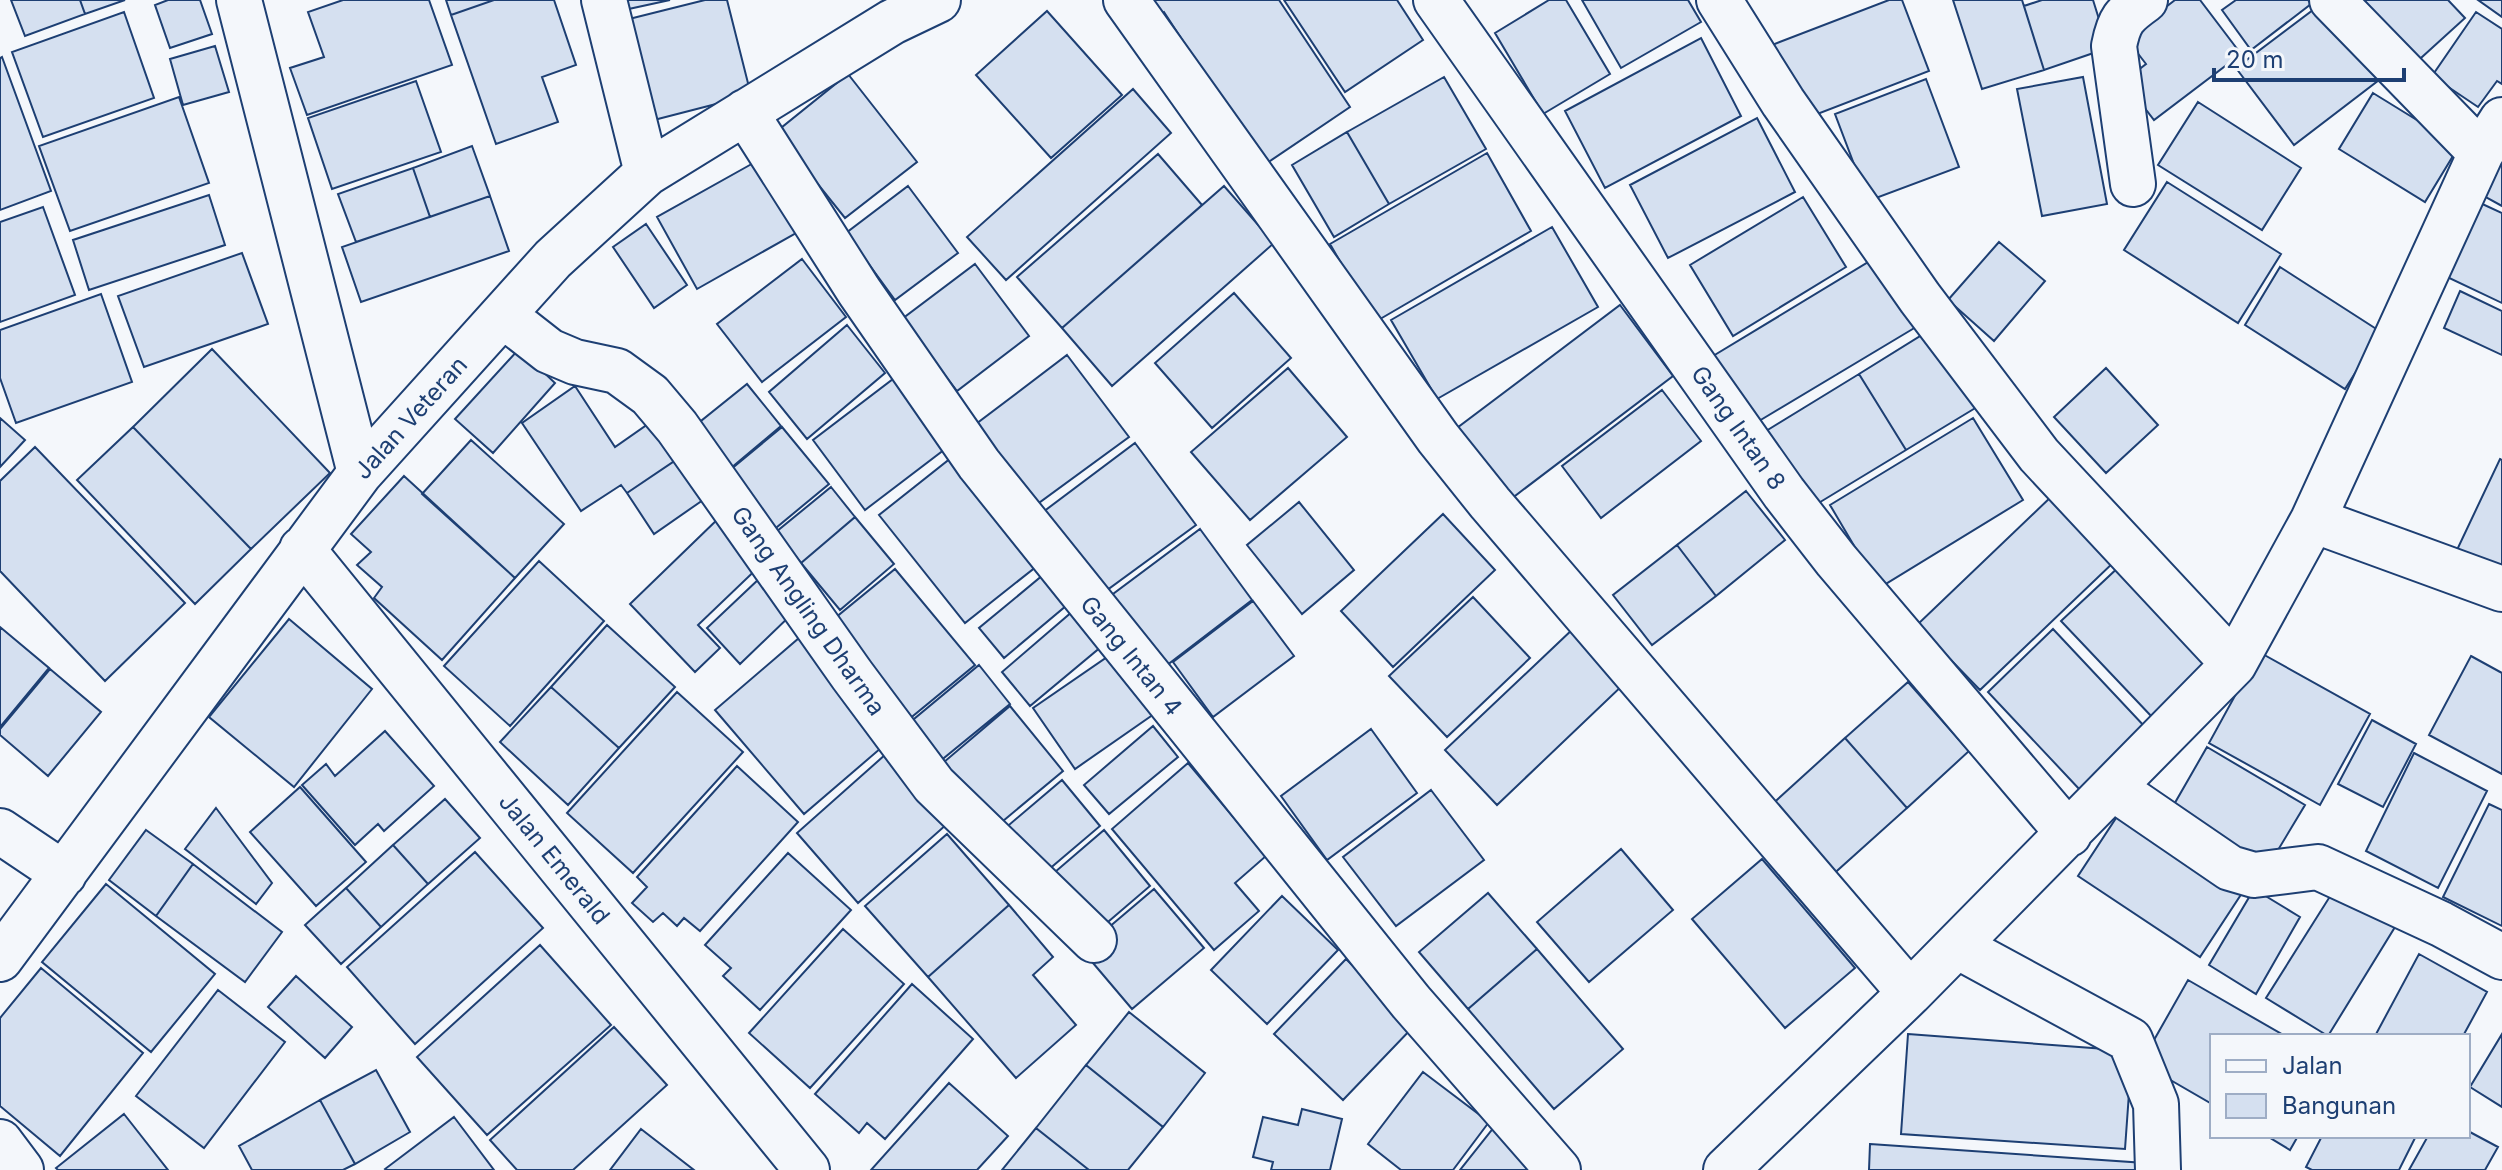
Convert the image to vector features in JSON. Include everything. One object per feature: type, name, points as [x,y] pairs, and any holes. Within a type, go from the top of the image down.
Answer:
[{"type":"street","points":[[239,0],[360,473]]},
{"type":"street","points":[[604,0],[647,173]]},
{"type":"street","name":"Jalan Veteran","points":[[0,959],[360,473],[553,259],[647,173],[892,22],[938,0]]},
{"type":"street","points":[[1126,0],[1438,438],[1490,503],[1910,993]]},
{"type":"street","name":"Gang Intan 8","points":[[1436,0],[1784,493],[1881,614],[2069,834]]},
{"type":"street","points":[[1719,0],[1783,102],[1920,298],[2039,455],[2234,664]]},
{"type":"street","points":[[2133,184],[2114,46],[2123,16],[2145,0]]},
{"type":"street","points":[[1726,1170],[1910,993],[2234,664],[2313,520],[2491,136],[2332,0]]},
{"type":"street","name":"Gang Intan 4","points":[[745,112],[859,291],[979,464],[1411,1002],[1558,1170]]},
{"type":"street","name":"Gang Angling Dharma","points":[[503,315],[549,351],[575,362],[617,371],[650,395],[677,427],[852,675],[934,785],[1094,940]]},
{"type":"street","points":[[2313,520],[2502,589]]},
{"type":"street","name":"Jalan Emerald","points":[[302,549],[807,1170]]},
{"type":"street","points":[[2113,788],[2230,868],[2254,875],[2318,867],[2441,924],[2502,957]]},
{"type":"street","points":[[0,831],[64,874]]},
{"type":"street","points":[[1957,946],[2130,1040],[2156,1104],[2158,1170]]},
{"type":"street","points":[[0,1142],[21,1170]]},
{"type":"building","points":[[11,0],[80,0],[85,14],[25,36]]},
{"type":"building","points":[[80,0],[125,0],[85,14]]},
{"type":"building","points":[[168,0],[200,0],[212,34],[170,48],[155,5]]},
{"type":"building","points":[[343,0],[429,0],[452,65],[307,115],[290,68],[324,57],[308,12]]},
{"type":"building","points":[[446,0],[494,0],[451,15]]},
{"type":"building","points":[[494,0],[554,0],[576,65],[542,77],[558,122],[496,144],[451,15]]},
{"type":"building","points":[[622,0],[670,0],[624,10]]},
{"type":"building","points":[[705,0],[727,0],[751,95],[654,120],[629,19]]},
{"type":"building","points":[[1135,0],[1279,0],[1350,107],[1264,165],[1164,12],[1149,21]]},
{"type":"building","points":[[1284,0],[1397,0],[1423,40],[1345,92]]},
{"type":"building","points":[[1549,0],[1566,0],[1610,74],[1543,114],[1495,33]]},
{"type":"building","points":[[1582,0],[1688,0],[1701,22],[1621,68]]},
{"type":"building","points":[[1889,0],[1902,0],[1929,71],[1807,118],[1772,45]]},
{"type":"building","points":[[1953,0],[2022,0],[2044,70],[1982,89]]},
{"type":"building","points":[[2042,0],[2093,0],[2108,48],[2044,70],[2024,6]]},
{"type":"building","points":[[2175,0],[2200,0],[2241,54],[2154,120],[2124,81],[2146,64],[2126,38]]},
{"type":"building","points":[[2236,0],[2308,0],[2311,4],[2251,50],[2222,10]]},
{"type":"building","points":[[2364,0],[2448,0],[2465,18],[2411,67],[2360,11],[2367,4]]},
{"type":"building","points":[[2478,0],[2502,0],[2502,17]]},
{"type":"building","points":[[2321,4],[2379,80],[2294,145],[2236,68]]},
{"type":"building","points":[[1047,11],[1122,95],[1051,158],[976,75]]},
{"type":"building","points":[[124,12],[154,98],[43,137],[12,52]]},
{"type":"building","points":[[2476,12],[2502,29],[2502,84],[2497,81],[2478,107],[2432,76]]},
{"type":"building","points":[[1701,38],[1741,116],[1605,188],[1565,111]]},
{"type":"building","points":[[215,46],[229,92],[183,105],[170,59]]},
{"type":"building","points":[[0,58],[51,191],[0,210]]},
{"type":"building","points":[[848,74],[917,162],[845,218],[776,132]]},
{"type":"building","points":[[1444,77],[1486,149],[1389,204],[1347,132]]},
{"type":"building","points":[[2083,77],[2107,204],[2042,216],[2017,89]]},
{"type":"building","points":[[1926,79],[1959,167],[1868,201],[1835,114]]},
{"type":"building","points":[[416,81],[441,152],[332,189],[308,118]]},
{"type":"building","points":[[1133,89],[1171,133],[1006,280],[967,237]]},
{"type":"building","points":[[2373,93],[2459,146],[2425,202],[2339,149]]},
{"type":"building","points":[[179,97],[209,183],[70,231],[39,146]]},
{"type":"building","points":[[2198,102],[2301,168],[2262,230],[2158,165]]},
{"type":"building","points":[[1757,118],[1795,192],[1668,258],[1630,185]]},
{"type":"building","points":[[1347,132],[1389,204],[1334,237],[1292,165]]},
{"type":"building","points":[[472,146],[490,196],[430,217],[413,168]]},
{"type":"building","points":[[1487,153],[1531,231],[1375,322],[1330,244]]},
{"type":"building","points":[[1158,154],[1202,205],[1062,328],[1017,277]]},
{"type":"building","points":[[2502,159],[2502,206],[2484,196]]},
{"type":"building","points":[[757,161],[796,233],[697,289],[657,217]]},
{"type":"building","points":[[413,168],[430,217],[356,242],[338,194]]},
{"type":"building","points":[[2167,182],[2281,254],[2238,323],[2124,250]]},
{"type":"building","points":[[908,186],[958,253],[895,300],[846,233]]},
{"type":"building","points":[[1224,186],[1274,243],[1112,386],[1062,328]]},
{"type":"building","points":[[209,195],[225,245],[89,290],[73,240]]},
{"type":"building","points":[[490,196],[509,251],[361,302],[342,247]]},
{"type":"building","points":[[1803,197],[1846,267],[1733,336],[1690,265]]},
{"type":"building","points":[[2478,202],[2502,213],[2502,303],[2445,276]]},
{"type":"building","points":[[43,207],[75,295],[0,322],[0,222]]},
{"type":"building","points":[[646,224],[687,285],[654,308],[613,247]]},
{"type":"building","points":[[1552,227],[1598,307],[1437,399],[1391,320]]},
{"type":"building","points":[[1999,242],[2045,281],[1994,341],[1948,300]]},
{"type":"building","points":[[242,253],[268,324],[144,367],[118,296]]},
{"type":"building","points":[[1875,258],[1916,327],[1754,424],[1713,356]]},
{"type":"building","points":[[802,259],[846,317],[762,382],[717,324]]},
{"type":"building","points":[[975,264],[1029,336],[957,391],[902,319]]},
{"type":"building","points":[[2280,267],[2381,332],[2345,389],[2245,325]]},
{"type":"building","points":[[2460,291],[2502,311],[2502,355],[2444,328]]},
{"type":"building","points":[[1234,293],[1291,358],[1212,428],[1155,363]]},
{"type":"building","points":[[101,294],[132,382],[16,423],[0,378],[0,330]]},
{"type":"building","points":[[1620,305],[1673,376],[1511,499],[1457,428]]},
{"type":"building","points":[[847,325],[885,373],[807,439],[769,392]]},
{"type":"building","points":[[1930,330],[1977,407],[1906,450],[1859,374]]},
{"type":"building","points":[[212,349],[330,473],[251,549],[133,427]]},
{"type":"building","points":[[519,349],[555,383],[493,453],[455,419]]},
{"type":"building","points":[[1067,355],[1129,437],[1036,505],[976,424]]},
{"type":"building","points":[[1288,368],[1347,437],[1250,520],[1191,452]]},
{"type":"building","points":[[2106,368],[2158,425],[2106,473],[2054,417]]},
{"type":"building","points":[[1859,374],[1906,450],[1812,507],[1766,431]]},
{"type":"building","points":[[897,376],[949,446],[865,510],[813,440]]},
{"type":"building","points":[[747,384],[781,426],[731,468],[696,425]]},
{"type":"building","points":[[575,386],[615,447],[651,422],[676,460],[627,493],[621,485],[581,511],[522,423]]},
{"type":"building","points":[[1662,390],[1701,441],[1601,518],[1562,466]]},
{"type":"building","points":[[0,418],[25,440],[0,467]]},
{"type":"building","points":[[1973,418],[2023,500],[1879,588],[1830,505]]},
{"type":"building","points":[[133,427],[251,549],[195,604],[77,480]]},
{"type":"building","points":[[782,427],[829,484],[771,532],[724,475]]},
{"type":"building","points":[[471,440],[564,524],[515,578],[422,494]]},
{"type":"building","points":[[1135,443],[1196,525],[1103,593],[1043,512]]},
{"type":"building","points":[[35,447],[185,603],[105,681],[0,571],[0,481]]},
{"type":"building","points":[[951,458],[1037,566],[965,623],[879,515]]},
{"type":"building","points":[[676,460],[703,500],[654,534],[627,493]]},
{"type":"building","points":[[2502,460],[2502,573],[2456,552]]},
{"type":"building","points":[[404,476],[515,578],[442,660],[374,598],[382,587],[357,565],[371,552],[351,534]]},
{"type":"building","points":[[831,487],[855,517],[801,563],[776,532]]},
{"type":"building","points":[[1746,491],[1785,540],[1716,596],[1677,545]]},
{"type":"building","points":[[2053,495],[2116,560],[1980,690],[1917,625]]},
{"type":"building","points":[[1299,502],[1354,570],[1302,614],[1247,545]]},
{"type":"building","points":[[1443,514],[1495,570],[1393,667],[1341,611]]},
{"type":"building","points":[[722,515],[765,561],[698,625],[720,648],[695,672],[630,604]]},
{"type":"building","points":[[855,517],[894,564],[840,610],[801,563]]},
{"type":"building","points":[[1200,529],[1252,600],[1158,672],[1105,600]]},
{"type":"building","points":[[1677,545],[1716,596],[1652,645],[1613,595]]},
{"type":"building","points":[[539,561],[604,621],[510,726],[444,666]]},
{"type":"building","points":[[2122,564],[2213,661],[2153,718],[2061,621]]},
{"type":"building","points":[[895,569],[975,665],[908,720],[829,623]]},
{"type":"building","points":[[1043,575],[1067,605],[1004,658],[979,628]]},
{"type":"building","points":[[760,578],[793,613],[740,664],[707,628]]},
{"type":"building","points":[[1473,597],[1530,658],[1447,737],[1389,676]]},
{"type":"building","points":[[1253,601],[1294,656],[1213,717],[1173,662]]},
{"type":"building","points":[[1073,611],[1102,646],[1030,706],[1002,672]]},
{"type":"building","points":[[289,619],[372,689],[294,787],[209,717]]},
{"type":"building","points":[[607,625],[675,687],[619,748],[551,687]]},
{"type":"building","points":[[0,627],[49,668],[0,727]]},
{"type":"building","points":[[1575,627],[1626,682],[1497,805],[1445,750]]},
{"type":"building","points":[[2053,629],[2146,728],[2081,791],[1988,692]]},
{"type":"building","points":[[799,638],[888,742],[804,814],[715,710]]},
{"type":"building","points":[[2259,652],[2370,714],[2320,805],[2209,743]]},
{"type":"building","points":[[1113,653],[1154,714],[1075,769],[1033,708]]},
{"type":"building","points":[[2471,656],[2502,673],[2502,774],[2429,735]]},
{"type":"building","points":[[979,665],[1010,704],[939,762],[908,724]]},
{"type":"building","points":[[50,669],[101,712],[48,776],[0,735],[0,729]]},
{"type":"building","points":[[1908,682],[1969,751],[1907,808],[1845,738]]},
{"type":"building","points":[[551,687],[619,748],[568,805],[500,742]]},
{"type":"building","points":[[677,692],[743,752],[633,873],[567,813]]},
{"type":"building","points":[[1010,706],[1063,771],[997,826],[944,762]]},
{"type":"building","points":[[2372,720],[2416,744],[2383,807],[2338,784]]},
{"type":"building","points":[[1153,726],[1178,757],[1109,814],[1084,785]]},
{"type":"building","points":[[1371,729],[1417,793],[1327,860],[1281,796]]},
{"type":"building","points":[[385,731],[434,786],[384,831],[378,824],[355,845],[302,785],[326,764],[335,776]]},
{"type":"building","points":[[1845,738],[1907,808],[1829,878],[1768,808]]},
{"type":"building","points":[[2207,747],[2305,805],[2269,865],[2172,808]]},
{"type":"building","points":[[2414,753],[2487,791],[2438,888],[2366,851]]},
{"type":"building","points":[[886,754],[947,824],[858,903],[797,833]]},
{"type":"building","points":[[1188,763],[1266,856],[1235,883],[1259,911],[1214,950],[1112,829]]},
{"type":"building","points":[[737,766],[798,822],[700,931],[684,918],[677,926],[663,913],[653,922],[632,903],[647,887],[637,877]]},
{"type":"building","points":[[1062,780],[1100,826],[1041,876],[1003,830]]},
{"type":"building","points":[[300,787],[366,862],[316,906],[250,832]]},
{"type":"building","points":[[1431,790],[1484,860],[1396,926],[1343,857]]},
{"type":"building","points":[[445,799],[480,838],[428,884],[393,845]]},
{"type":"building","points":[[2489,804],[2502,810],[2502,926],[2443,897]]},
{"type":"building","points":[[216,808],[272,883],[256,904],[185,849]]},
{"type":"building","points":[[2122,809],[2244,890],[2200,957],[2078,876]]},
{"type":"building","points":[[146,830],[193,864],[156,916],[109,880]]},
{"type":"building","points":[[1104,830],[1150,886],[1088,939],[1041,884]]},
{"type":"building","points":[[947,834],[1009,905],[928,977],[865,906]]},
{"type":"building","points":[[393,845],[428,884],[381,927],[346,888]]},
{"type":"building","points":[[1621,849],[1673,910],[1589,982],[1537,922]]},
{"type":"building","points":[[475,852],[543,928],[415,1044],[347,967]]},
{"type":"building","points":[[788,853],[851,910],[760,1010],[723,976],[731,968],[705,945]]},
{"type":"building","points":[[1762,859],[1855,968],[1785,1028],[1692,919]]},
{"type":"building","points":[[193,864],[282,932],[245,982],[156,916]]},
{"type":"building","points":[[106,884],[215,974],[151,1052],[42,962]]},
{"type":"building","points":[[346,888],[381,927],[341,964],[305,925]]},
{"type":"building","points":[[1154,889],[1204,948],[1132,1009],[1082,950]]},
{"type":"building","points":[[2254,889],[2300,917],[2256,994],[2209,965]]},
{"type":"building","points":[[2334,890],[2395,927],[2329,1034],[2266,998]]},
{"type":"building","points":[[1488,893],[1537,949],[1468,1009],[1419,952]]},
{"type":"building","points":[[1282,896],[1338,950],[1267,1024],[1211,970]]},
{"type":"building","points":[[1009,905],[1053,957],[1033,975],[1076,1025],[1016,1078],[928,977]]},
{"type":"building","points":[[843,929],[904,984],[810,1088],[749,1033]]},
{"type":"building","points":[[540,945],[611,1025],[487,1135],[417,1057]]},
{"type":"building","points":[[1537,949],[1623,1049],[1554,1109],[1468,1009]]},
{"type":"building","points":[[2419,954],[2487,992],[2464,1034],[2376,1034]]},
{"type":"building","points":[[1346,959],[1414,1026],[1343,1100],[1274,1034]]},
{"type":"building","points":[[41,968],[143,1053],[60,1156],[0,1106],[0,1018]]},
{"type":"building","points":[[296,976],[352,1027],[325,1058],[268,1007]]},
{"type":"building","points":[[2188,980],[2282,1034],[2210,1034],[2210,1103],[2141,1063]]},
{"type":"building","points":[[912,984],[973,1039],[885,1139],[867,1123],[859,1133],[815,1094]]},
{"type":"building","points":[[218,990],[285,1042],[204,1148],[136,1096]]},
{"type":"building","points":[[1129,1012],[1205,1073],[1163,1127],[1086,1065]]},
{"type":"building","points":[[614,1027],[667,1085],[573,1170],[517,1170],[490,1140]]},
{"type":"building","points":[[1908,1034],[2132,1051],[2125,1149],[1901,1134]]},
{"type":"building","points":[[2502,1034],[2502,1107],[2470,1087]]},
{"type":"building","points":[[1086,1065],[1163,1127],[1128,1170],[1089,1170],[1036,1128]]},
{"type":"building","points":[[376,1070],[410,1132],[355,1164],[320,1100]]},
{"type":"building","points":[[1423,1072],[1489,1122],[1453,1170],[1401,1170],[1368,1144]]},
{"type":"building","points":[[949,1083],[1008,1136],[977,1170],[871,1170]]},
{"type":"building","points":[[320,1100],[355,1164],[343,1170],[252,1170],[239,1146]]},
{"type":"building","points":[[1302,1109],[1342,1119],[1330,1170],[1271,1170],[1273,1162],[1253,1157],[1263,1117],[1298,1125]]},
{"type":"building","points":[[124,1114],[168,1170],[56,1168]]},
{"type":"building","points":[[454,1117],[494,1170],[385,1169]]},
{"type":"building","points":[[1495,1126],[1550,1170],[1460,1170]]},
{"type":"building","points":[[1036,1128],[1089,1170],[1002,1170]]},
{"type":"building","points":[[641,1129],[694,1170],[610,1170]]},
{"type":"building","points":[[2470,1132],[2498,1147],[2485,1170],[2409,1170],[2427,1138],[2470,1138]]},
{"type":"building","points":[[2270,1138],[2297,1138],[2290,1150]]},
{"type":"building","points":[[2321,1138],[2415,1138],[2399,1170],[2312,1170],[2306,1167]]},
{"type":"building","points":[[1870,1144],[2145,1163],[2145,1170],[1869,1170]]}]
